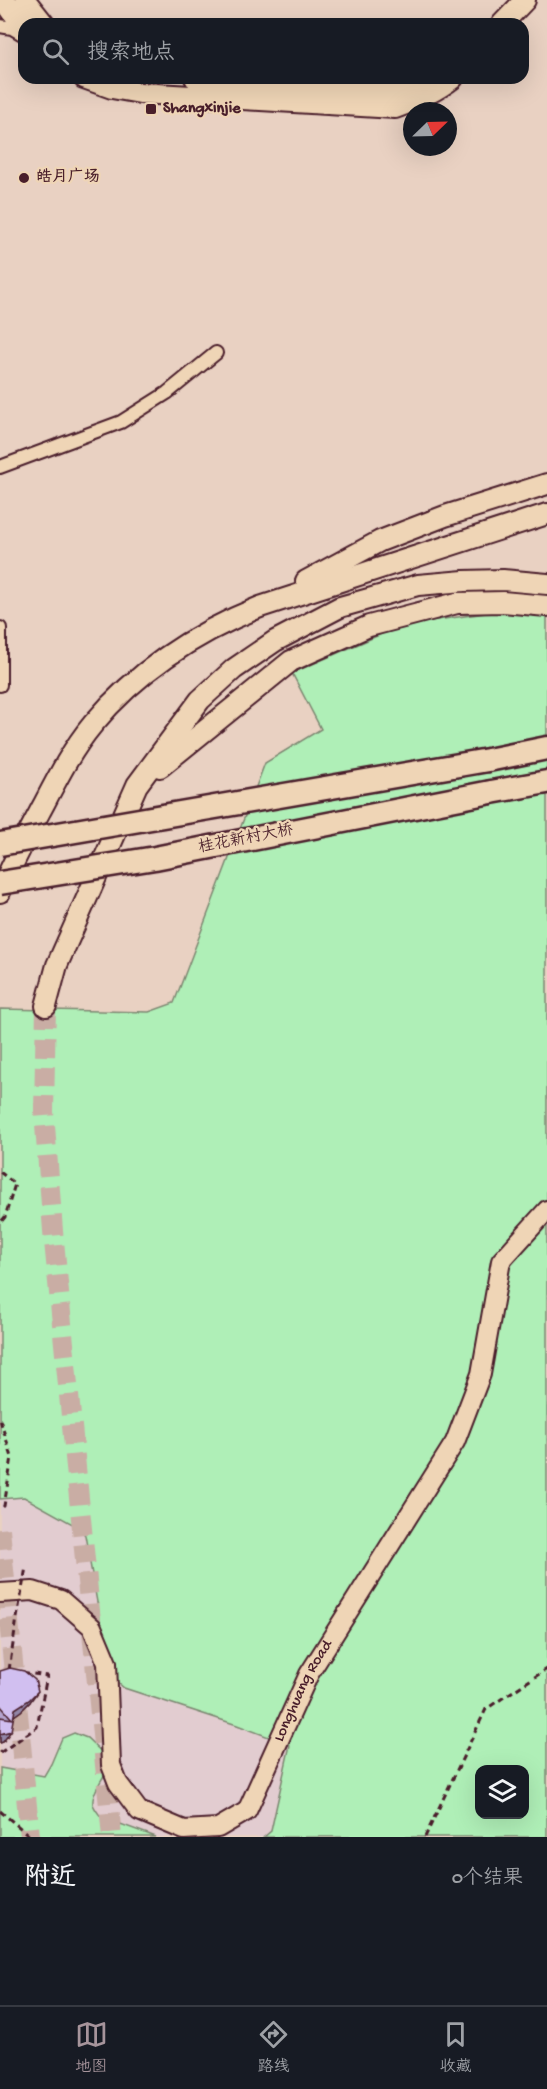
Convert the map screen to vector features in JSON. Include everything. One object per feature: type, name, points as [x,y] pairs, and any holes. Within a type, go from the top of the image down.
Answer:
[{"type":"highway","points":[[0,844],[547,748]]},
{"type":"highway","name":"桂花新村大桥","points":[[0,883],[155,858],[547,782]]},
{"type":"main road","points":[[4,0],[18,20]]},
{"type":"main road","points":[[25,0],[39,18]]},
{"type":"main road","points":[[492,18],[509,0]]},
{"type":"main road","points":[[508,18],[525,0]]},
{"type":"main road","points":[[101,84],[140,93],[396,108],[422,99],[446,84]]},
{"type":"main road","points":[[275,84],[396,93],[422,84]]},
{"type":"main road","points":[[260,607],[380,541],[445,516],[547,484]]},
{"type":"main road","points":[[0,892],[15,857],[66,762],[93,724],[136,680],[164,657],[217,625],[260,607],[547,514]]},
{"type":"main road","points":[[46,1006],[57,965],[137,785],[200,700],[234,669],[275,641],[340,607],[418,585],[503,580],[547,584]]},
{"type":"main road","points":[[137,785],[291,661],[369,626],[458,603],[503,602],[547,606]]},
{"type":"main road","name":"Longhuang Road","points":[[0,1593],[33,1591],[62,1600],[92,1627],[107,1663],[111,1765],[118,1783],[139,1811],[184,1830],[218,1828],[247,1811],[309,1674],[455,1442],[481,1374],[501,1261],[547,1210]]},
{"type":"street","points":[[0,26],[18,32]]},
{"type":"street","points":[[0,467],[121,422],[167,393],[216,353]]},
{"type":"street","points":[[0,628],[0,685]]},
{"type":"path","points":[[0,1172],[15,1184],[5,1217],[0,1223]]},
{"type":"path","points":[[0,1420],[12,1457],[4,1506],[0,1510]]},
{"type":"path","points":[[0,1753],[37,1727],[47,1676],[9,1670],[26,1566]]},
{"type":"path","points":[[425,1837],[486,1709],[547,1669]]},
{"type":"path","points":[[0,1811],[31,1837]]},
{"type":"shaded area","points":[[24,1497],[78,1527],[85,1535],[109,1669],[124,1688],[290,1745],[271,1831],[264,1837],[156,1837],[101,1817],[93,1804],[94,1794],[106,1771],[62,1738],[44,1776],[0,1768],[0,1499]]},
{"type":"green space","points":[[514,609],[547,614],[547,1837],[264,1837],[271,1831],[290,1745],[124,1688],[116,1681],[109,1669],[85,1535],[78,1527],[24,1497],[0,1499],[0,1009],[149,1012],[174,1003],[265,763],[321,729],[292,673],[402,625]]},
{"type":"green space","points":[[74,1733],[87,1738],[113,1763],[94,1794],[94,1806],[101,1817],[156,1837],[0,1837],[0,1768],[44,1776],[62,1738]]},
{"type":"building","points":[[10,1668],[24,1671],[35,1680],[38,1691],[15,1709],[11,1731],[0,1734],[0,1717],[12,1719],[0,1705],[0,1671]]},
{"type":"tunnel","points":[[46,1006],[44,1112],[53,1231],[112,1837]]},
{"type":"tunnel","points":[[0,1529],[30,1837]]},
{"type":"place","name":"Shangxinjie","points":[[151,109]]},
{"type":"place","name":"皓月广场","points":[[24,178]]}]
